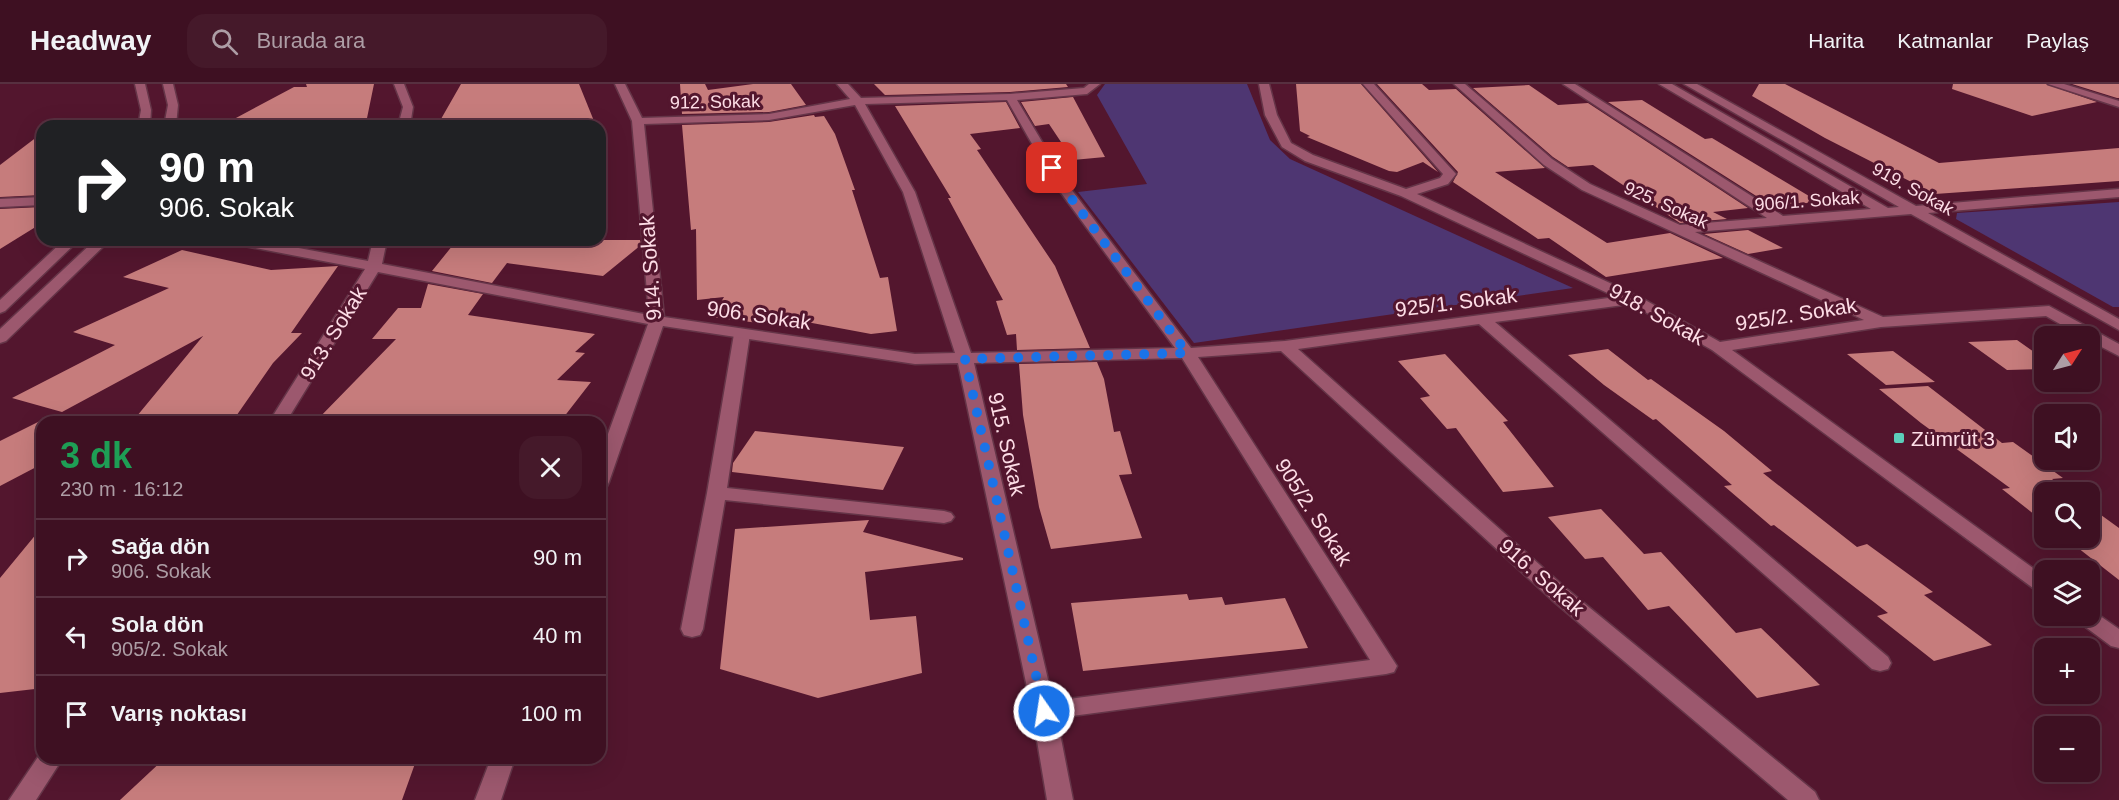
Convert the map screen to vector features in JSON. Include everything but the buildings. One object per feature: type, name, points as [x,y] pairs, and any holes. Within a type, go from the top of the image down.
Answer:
[{"type":"street","points":[[141,84],[146,110],[145,120]]},
{"type":"street","points":[[168,84],[173,105],[171,120]]},
{"type":"street","points":[[399,84],[408,107],[405,120]]},
{"type":"street","name":"914. Sokak","points":[[606,465],[657,321],[638,121],[620,84]]},
{"type":"street","name":"915. Sokak","points":[[842,84],[858,101],[909,192],[965,359],[1044,711],[1060,800]]},
{"type":"street","name":"912. Sokak","points":[[638,121],[769,117],[858,101],[1010,97],[1087,91],[1095,84]]},
{"type":"street","name":"918. Sokak","points":[[1264,84],[1271,115],[1286,146],[1309,158],[1406,194],[1633,298],[1718,347],[2034,579]]},
{"type":"street","points":[[1368,84],[1450,174],[1444,181],[1406,194]]},
{"type":"street","name":"925. Sokak","points":[[1459,84],[1548,162],[1586,187],[1881,322]]},
{"type":"street","points":[[1568,84],[1781,221]]},
{"type":"street","name":"919. Sokak","points":[[1664,84],[1887,213]]},
{"type":"street","name":"919. Sokak","points":[[1689,84],[2119,325]]},
{"type":"street","points":[[2053,84],[2119,104]]},
{"type":"street","name":"905/2. Sokak","points":[[1010,97],[1062,186],[1187,353],[1386,666],[1044,711]]},
{"type":"street","name":"906/1. Sokak","points":[[1677,229],[1914,211],[2119,192]]},
{"type":"street","points":[[0,203],[36,201]]},
{"type":"street","points":[[0,308],[66,246]]},
{"type":"street","points":[[0,338],[97,246]]},
{"type":"street","name":"906. Sokak","points":[[265,246],[657,321],[915,358],[965,359],[1187,353],[1285,346]]},
{"type":"street","name":"913. Sokak","points":[[281,416],[374,267],[379,246]]},
{"type":"street","name":"925/1. Sokak","points":[[1285,346],[1633,298]]},
{"type":"street","name":"925/2. Sokak","points":[[1718,347],[1881,322],[2049,311],[2119,351]]},
{"type":"street","points":[[1484,320],[1880,663]]},
{"type":"street","points":[[692,629],[717,493],[742,334]]},
{"type":"street","name":"916. Sokak","points":[[1285,346],[1560,595],[1806,800]]},
{"type":"street","points":[[717,493],[944,516]]},
{"type":"street","points":[[2099,626],[2119,640]]},
{"type":"street","points":[[22,800],[47,764]]},
{"type":"street","points":[[488,800],[501,764]]},
{"type":"shaded area","points":[[1105,84],[1247,84],[1270,140],[1290,159],[1573,288],[1194,343],[1078,192],[1147,184],[1097,95]]},
{"type":"shaded area","points":[[2119,202],[2119,307],[2113,307],[1956,219],[1957,213]]},
{"type":"place","name":"Zümrüt 3","points":[[1899,438]]},
{"type":"route","points":[[1044,711],[965,359],[1187,353],[1062,186],[1052,168]]}]
